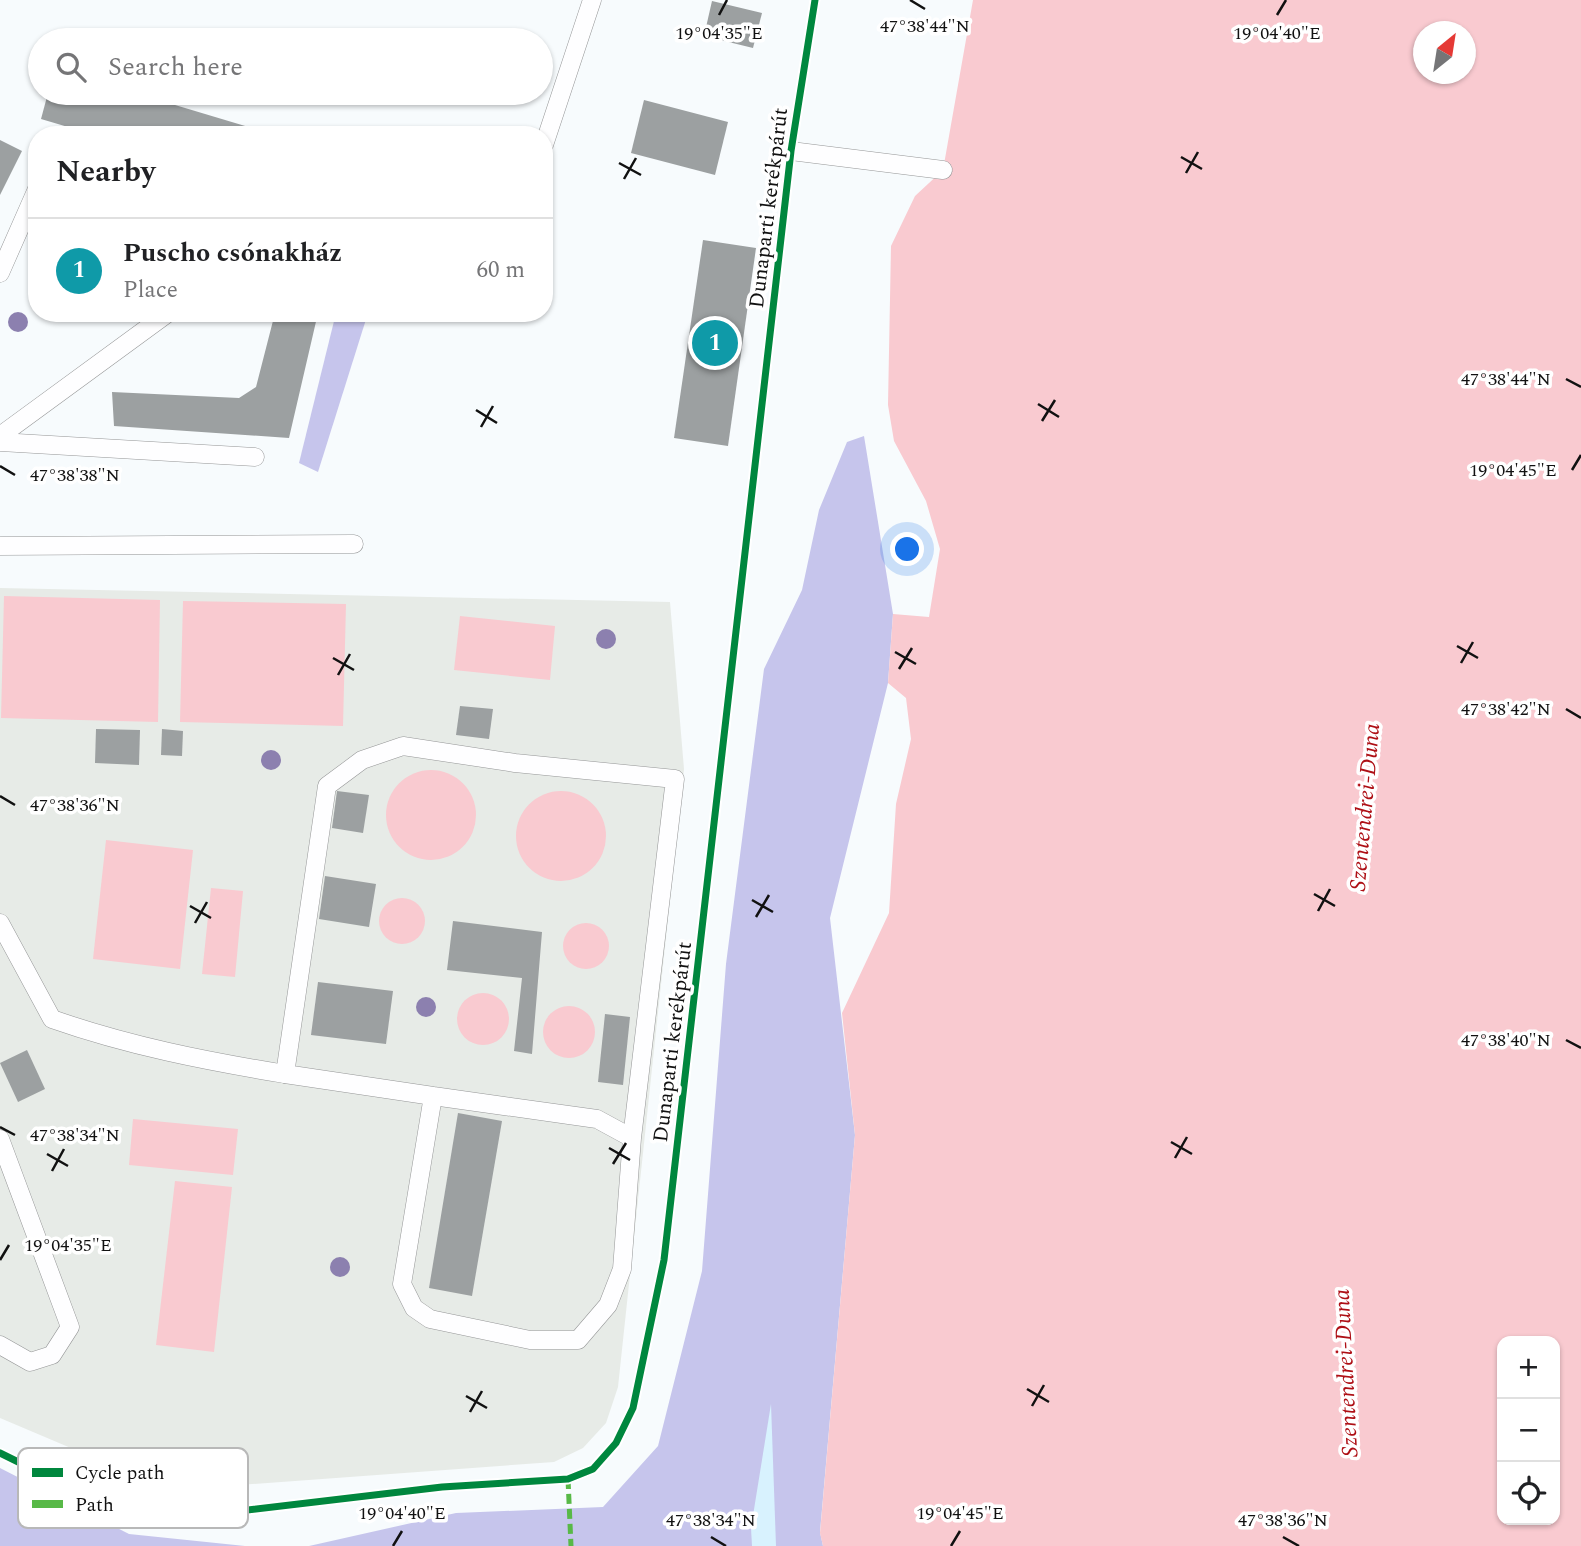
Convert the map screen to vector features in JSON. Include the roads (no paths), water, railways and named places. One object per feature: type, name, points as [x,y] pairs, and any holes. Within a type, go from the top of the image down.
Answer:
[{"type":"lane","points":[[550,126],[592,0]]},
{"type":"lane","points":[[791,151],[943,170]]},
{"type":"lane","points":[[0,273],[28,209]]},
{"type":"lane","points":[[0,436],[155,322]]},
{"type":"lane","points":[[0,442],[255,457]]},
{"type":"lane","points":[[0,546],[354,544]]},
{"type":"lane","points":[[285,1074],[327,786],[362,760],[404,746],[515,763],[675,779],[632,1138],[622,1269],[608,1305],[578,1340],[530,1340],[430,1319],[414,1308],[402,1284],[433,1096]]},
{"type":"lane","points":[[0,923],[52,1019],[105,1038],[187,1058],[597,1119],[632,1138]]},
{"type":"lane","points":[[0,1345],[30,1362],[52,1355],[70,1327],[2,1147]]},
{"type":"water","name":"Szentendrei-Duna","points":[[973,0],[1581,0],[1581,1546],[823,1546],[820,1533],[855,1135],[842,1013],[889,913],[896,804],[911,739],[906,698],[888,683],[893,614],[929,617],[940,549],[926,501],[894,441],[888,405],[891,246],[915,196],[943,170]]},
{"type":"water","points":[[4,596],[160,600],[158,722],[1,718]]},
{"type":"water","points":[[183,601],[346,604],[343,726],[180,722]]},
{"type":"water","points":[[460,616],[555,626],[550,680],[454,670]]},
{"type":"water","points":[[431,770],[448,774],[463,783],[472,798],[476,815],[472,832],[463,847],[448,856],[431,860],[414,856],[399,847],[390,832],[386,815],[390,798],[399,783],[414,774]]},
{"type":"water","points":[[561,791],[578,795],[593,804],[602,819],[606,836],[602,853],[593,868],[578,877],[561,881],[544,877],[529,868],[520,853],[516,836],[520,819],[529,804],[544,795]]},
{"type":"water","points":[[106,840],[193,850],[180,969],[93,959]]},
{"type":"water","points":[[211,888],[243,891],[235,977],[202,974]]},
{"type":"water","points":[[402,898],[411,899],[418,905],[424,912],[424,930],[418,937],[411,943],[402,944],[393,943],[386,937],[380,930],[379,921],[380,912],[386,905],[393,899]]},
{"type":"water","points":[[586,923],[595,924],[602,930],[608,937],[608,955],[602,962],[595,968],[586,969],[577,968],[570,962],[564,955],[563,946],[564,937],[570,930],[577,924]]},
{"type":"water","points":[[483,993],[502,1000],[509,1019],[502,1038],[483,1045],[464,1038],[457,1019],[464,1000]]},
{"type":"water","points":[[569,1006],[588,1013],[595,1032],[588,1051],[569,1058],[550,1051],[543,1032],[550,1013]]},
{"type":"water","points":[[133,1119],[238,1129],[233,1175],[129,1165]]},
{"type":"water","points":[[175,1181],[232,1187],[214,1352],[156,1345]]},
{"type":"place","name":"Puscho csónakház","points":[[715,343]]}]
